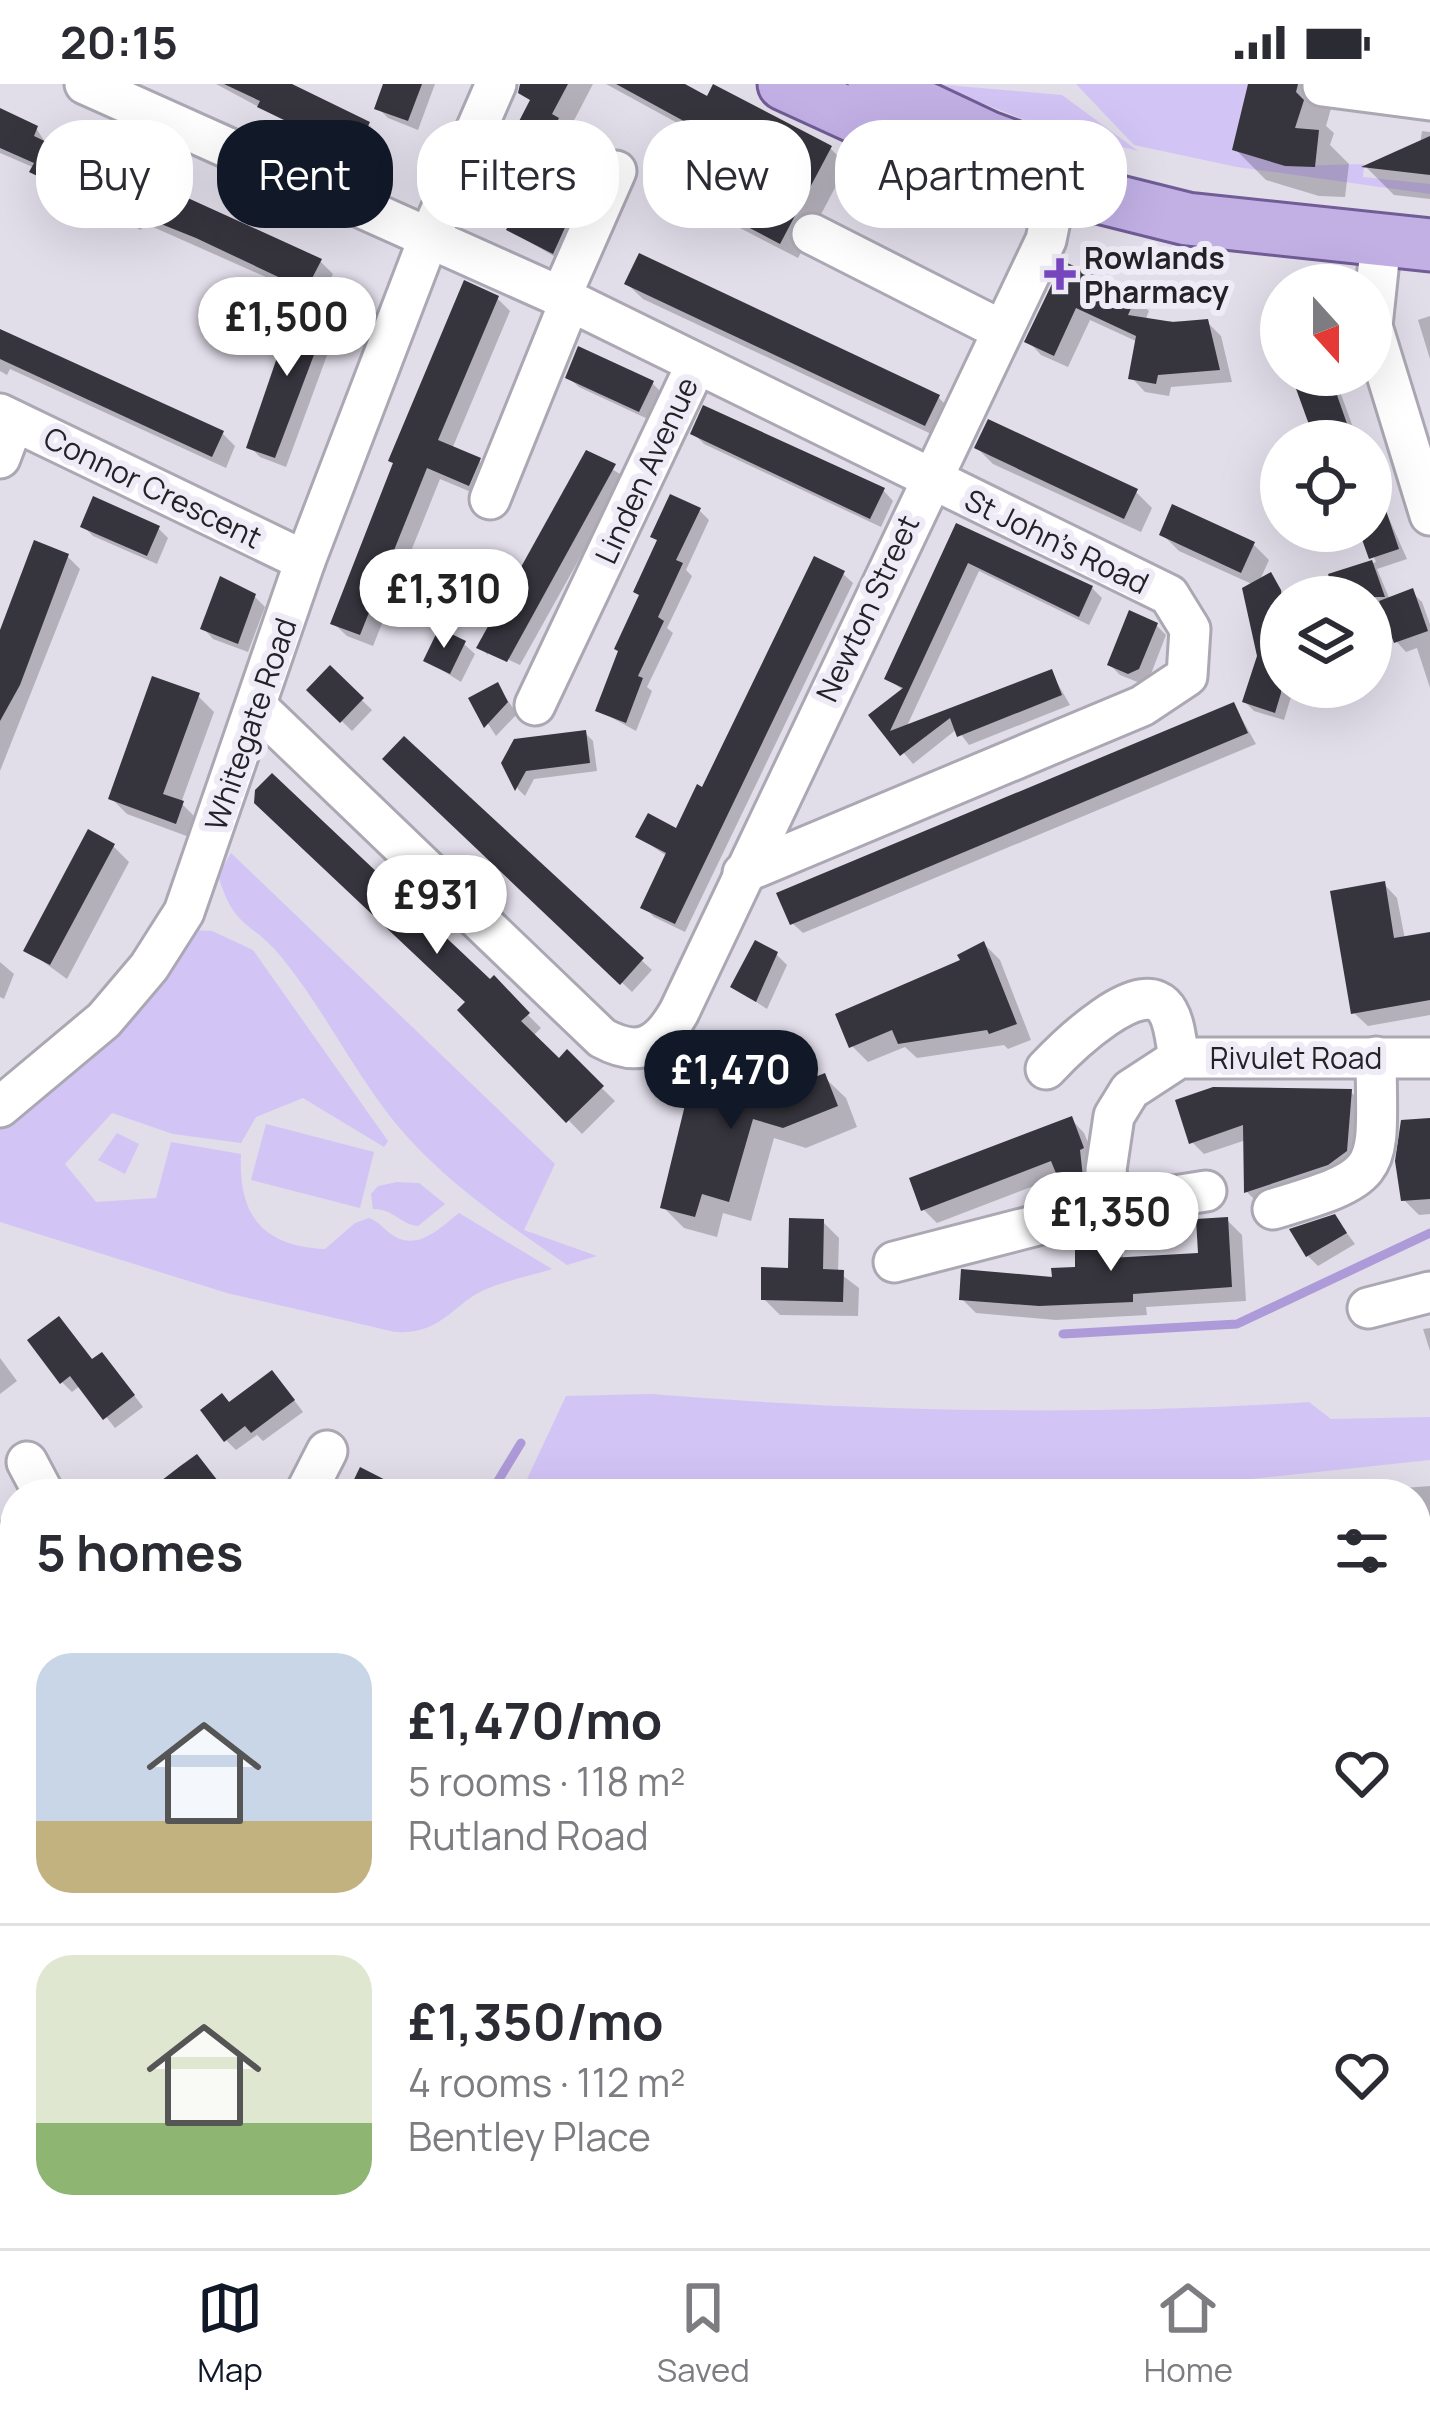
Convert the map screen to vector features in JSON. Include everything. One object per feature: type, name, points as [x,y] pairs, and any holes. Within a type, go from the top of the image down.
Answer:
[{"type":"main road","points":[[784,84],[863,120]]},
{"type":"main road","points":[[874,84],[951,120]]},
{"type":"main road","points":[[1127,202],[1187,219],[1405,243]]},
{"type":"street","name":"St John's Road","points":[[85,84],[566,298],[1169,596],[1190,628],[1187,676],[1142,706],[742,873]]},
{"type":"street","name":"Whitegate Road","points":[[0,1107],[16,1073],[104,1020],[149,967],[184,912],[305,561],[428,239],[496,84]]},
{"type":"street","points":[[1323,86],[1416,94]]},
{"type":"street","points":[[490,499],[594,228]]},
{"type":"street","name":"Newton Street","points":[[257,707],[602,1038],[636,1051],[655,1045],[679,1012],[928,479],[1051,228]]},
{"type":"street","points":[[812,234],[1001,330]]},
{"type":"street","points":[[1405,243],[1372,326],[1430,515]]},
{"type":"street","name":"Linden Avenue","points":[[535,705],[696,365]]},
{"type":"street","name":"Connor Crescent","points":[[5,431],[305,561]]},
{"type":"street","points":[[1046,1069],[1097,1021],[1146,999],[1160,1002],[1168,1011],[1179,1058]]},
{"type":"street","points":[[1273,1209],[1349,1186],[1366,1171],[1377,1148],[1376,1057]]},
{"type":"street","name":"Rivulet Road","points":[[1111,1206],[1106,1170],[1114,1115],[1130,1090],[1179,1058],[1430,1058]]},
{"type":"street","points":[[894,1262],[1111,1206],[1206,1190]]},
{"type":"street","points":[[1368,1308],[1430,1292]]},
{"type":"street","points":[[313,1479],[327,1451]]},
{"type":"shaded area","points":[[935,84],[1062,95],[1096,120],[1025,120]]},
{"type":"shaded area","points":[[1076,84],[1249,84],[1233,146],[1237,151],[1285,166],[1364,164],[1363,177],[1430,184],[1430,194],[1237,167],[1134,145],[1127,138],[1127,120],[1110,120]]},
{"type":"shaded area","points":[[231,853],[555,1164],[524,1230],[597,1256],[567,1265],[470,1195],[405,1134],[297,977],[231,907],[218,875]]},
{"type":"shaded area","points":[[195,930],[212,931],[253,950],[388,1141],[384,1147],[303,1098],[256,1117],[241,1143],[173,1134],[112,1113],[65,1164],[96,1202],[156,1198],[171,1142],[241,1154],[244,1194],[258,1223],[270,1234],[303,1247],[325,1249],[355,1223],[369,1218],[394,1236],[412,1241],[459,1213],[552,1269],[479,1293],[429,1327],[395,1332],[227,1293],[0,1222],[0,1126]]},
{"type":"shaded area","points":[[266,1124],[374,1152],[360,1208],[251,1180]]},
{"type":"shaded area","points":[[117,1133],[139,1144],[125,1174],[98,1160]]},
{"type":"shaded area","points":[[419,1183],[445,1204],[418,1226],[373,1209],[371,1194],[378,1186]]},
{"type":"shaded area","points":[[651,1394],[980,1410],[1309,1402],[1331,1419],[1430,1417],[1430,1460],[1250,1479],[527,1479],[566,1396]]},
{"type":"building","points":[[224,84],[292,84],[366,120],[284,120],[257,107],[260,101]]},
{"type":"building","points":[[383,84],[422,84],[408,121],[374,109]]},
{"type":"building","points":[[520,84],[568,84],[552,114],[558,120],[520,120],[530,100],[518,93]]},
{"type":"building","points":[[616,84],[685,84],[707,96],[713,84],[782,120],[682,120]]},
{"type":"building","points":[[1248,84],[1298,84],[1296,92],[1304,100],[1295,128],[1319,130],[1315,167],[1285,166],[1232,150]]},
{"type":"building","points":[[0,108],[36,125],[36,175],[29,172],[34,163],[0,148]]},
{"type":"building","points":[[811,135],[832,146],[811,186]]},
{"type":"building","points":[[1430,136],[1430,175],[1361,167]]},
{"type":"building","points":[[193,200],[217,211],[217,228],[254,228],[322,259],[306,290],[171,228],[193,228]]},
{"type":"building","points":[[507,228],[565,228],[553,254]]},
{"type":"building","points":[[750,228],[788,228],[780,244]]},
{"type":"building","points":[[639,253],[940,395],[925,426],[624,284]]},
{"type":"building","points":[[1063,261],[1137,295],[1128,315],[1173,322],[1208,319],[1220,370],[1158,375],[1156,384],[1128,379],[1136,336],[1076,308],[1054,356],[1024,342]]},
{"type":"building","points":[[464,280],[499,296],[438,440],[481,458],[469,486],[427,468],[360,635],[330,624],[393,463],[388,461]]},
{"type":"building","points":[[296,302],[329,315],[275,458],[246,448]]},
{"type":"building","points":[[0,329],[224,431],[212,457],[0,359]]},
{"type":"building","points":[[578,346],[654,381],[639,412],[565,378]]},
{"type":"building","points":[[1299,396],[1337,396],[1346,420],[1307,420]]},
{"type":"building","points":[[703,405],[885,488],[870,519],[690,434]]},
{"type":"building","points":[[988,419],[1138,489],[1124,519],[974,448]]},
{"type":"building","points":[[586,450],[616,464],[507,662],[476,648]]},
{"type":"building","points":[[670,494],[701,508],[676,560],[683,563],[658,617],[664,621],[638,676],[643,678],[626,723],[595,711],[618,651],[614,649],[639,595],[633,592],[657,540],[650,537]]},
{"type":"building","points":[[93,496],[160,526],[147,556],[80,527]]},
{"type":"building","points":[[1172,504],[1255,542],[1241,573],[1159,535]]},
{"type":"building","points":[[956,523],[1093,586],[1079,617],[968,563],[890,731],[1052,669],[1062,695],[957,737],[950,718],[900,756],[868,715],[903,688],[884,679]]},
{"type":"building","points":[[34,540],[69,554],[20,685],[0,721],[0,630]]},
{"type":"building","points":[[814,556],[845,571],[675,924],[640,908],[666,853],[635,837],[648,813],[676,828],[697,784],[702,787]]},
{"type":"building","points":[[1372,560],[1378,576],[1329,576]]},
{"type":"building","points":[[220,576],[256,594],[238,644],[200,629]]},
{"type":"building","points":[[1260,578],[1260,708],[1242,702],[1257,656],[1242,588]]},
{"type":"building","points":[[1413,588],[1428,631],[1394,643],[1392,596]]},
{"type":"building","points":[[1129,610],[1158,623],[1139,669],[1128,674],[1107,665]]},
{"type":"building","points":[[439,628],[466,641],[450,674],[423,661]]},
{"type":"building","points":[[330,665],[364,698],[340,723],[306,690]]},
{"type":"building","points":[[152,676],[200,693],[163,794],[184,801],[176,824],[108,799]]},
{"type":"building","points":[[498,682],[508,702],[484,728],[468,698]]},
{"type":"building","points":[[1234,702],[1248,733],[790,925],[776,893]]},
{"type":"building","points":[[586,730],[590,763],[526,771],[515,791],[501,763],[514,739]]},
{"type":"building","points":[[404,736],[644,958],[620,985],[382,759]]},
{"type":"building","points":[[272,773],[490,979],[494,975],[530,1013],[521,1021],[559,1058],[567,1049],[604,1086],[566,1123],[457,1010],[465,1002],[254,803],[255,790]]},
{"type":"building","points":[[88,829],[115,844],[50,965],[23,951]]},
{"type":"building","points":[[1385,881],[1394,938],[1430,932],[1430,1000],[1351,1014],[1330,891]]},
{"type":"building","points":[[755,940],[778,952],[756,1002],[730,987]]},
{"type":"building","points":[[984,941],[1017,1024],[989,1034],[987,1030],[898,1044],[892,1030],[849,1048],[835,1014],[960,960],[957,955]]},
{"type":"building","points":[[734,1071],[790,1087],[825,1073],[838,1106],[783,1128],[753,1119],[729,1202],[702,1194],[695,1217],[660,1208],[692,1076],[730,1086]]},
{"type":"building","points":[[1213,1087],[1352,1089],[1347,1151],[1328,1165],[1244,1193],[1243,1125],[1189,1144],[1175,1100]]},
{"type":"building","points":[[1072,1116],[1084,1148],[1080,1150],[1084,1186],[1064,1193],[1051,1161],[921,1211],[909,1178]]},
{"type":"building","points":[[1430,1118],[1430,1199],[1401,1201],[1395,1161],[1401,1120]]},
{"type":"building","points":[[1335,1214],[1347,1233],[1306,1257],[1289,1229]]},
{"type":"building","points":[[1228,1217],[1232,1287],[1133,1294],[1133,1302],[1039,1306],[959,1300],[961,1269],[1052,1277],[1051,1268],[1075,1267],[1075,1240],[1109,1231],[1110,1258],[1198,1253],[1196,1219]]},
{"type":"building","points":[[789,1218],[824,1219],[823,1269],[844,1270],[843,1302],[761,1300],[761,1267],[788,1268]]},
{"type":"building","points":[[59,1316],[92,1359],[102,1352],[135,1395],[103,1420],[70,1376],[60,1384],[27,1340]]},
{"type":"building","points":[[272,1370],[295,1400],[251,1433],[245,1426],[224,1442],[200,1410],[222,1393],[229,1402]]},
{"type":"building","points":[[197,1454],[216,1479],[163,1479]]},
{"type":"building","points":[[360,1467],[384,1479],[354,1479]]},
{"type":"waterway","points":[[1063,1334],[1237,1324],[1430,1233]]},
{"type":"waterway","points":[[499,1479],[521,1443]]},
{"type":"place","name":"Rowlands Pharmacy","points":[[1060,274]]}]
